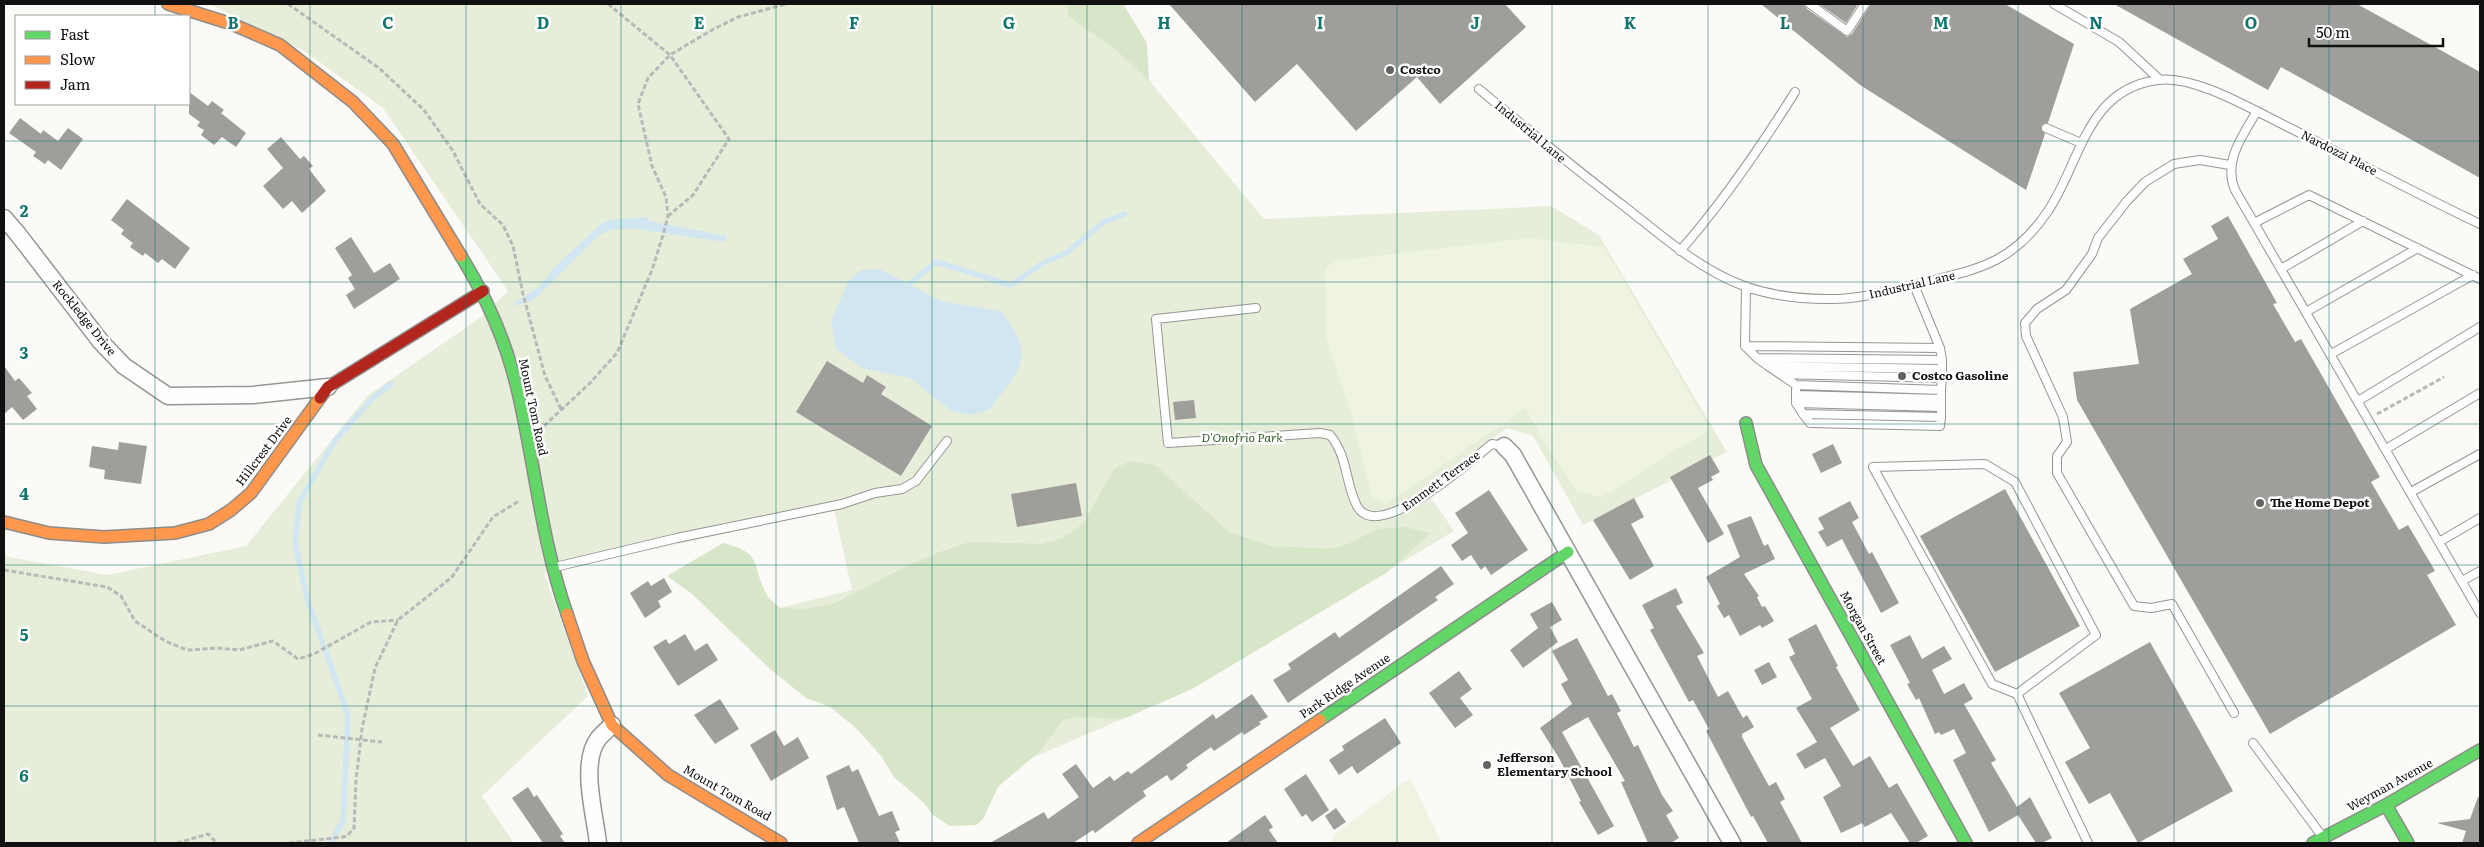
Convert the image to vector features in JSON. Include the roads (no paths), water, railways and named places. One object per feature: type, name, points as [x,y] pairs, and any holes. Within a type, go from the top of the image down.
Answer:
[{"type":"street","name":"Mount Tom Road","points":[[168,4],[232,24],[280,45],[353,102],[393,144],[483,291],[510,359],[552,568],[583,661],[612,725],[668,775],[781,843]]},
{"type":"street","name":"Rockledge Drive","points":[[4,218],[101,342],[124,366],[168,396],[253,395],[328,387]]},
{"type":"street","name":"Hillcrest Drive","points":[[4,522],[49,533],[104,537],[175,533],[209,524],[231,510],[251,493],[328,387],[483,291]]},
{"type":"street","name":"Morgan Street","points":[[1746,423],[1756,465],[1966,843]]},
{"type":"street","name":"Emmett Terrace","points":[[1504,446],[1513,455],[1731,843]]},
{"type":"street","name":"Park Ridge Avenue","points":[[1138,843],[1568,552]]},
{"type":"street","points":[[598,843],[591,800],[590,758],[597,739],[612,725]]},
{"type":"street","name":"Weyman Avenue","points":[[2318,840],[2386,805],[2480,750]]},
{"type":"street","points":[[2386,805],[2408,843]]},
{"type":"lane","points":[[1810,4],[1847,31],[1865,4]]},
{"type":"lane","points":[[2054,4],[2119,42],[2159,79]]},
{"type":"lane","name":"Industrial Lane","points":[[1479,89],[1569,164],[1680,250],[1718,274],[1746,286],[1788,295],[1827,300],[1889,292],[1979,269],[1999,259],[2026,240],[2060,191],[2085,133],[2105,106],[2123,90],[2159,79],[2197,84]]},
{"type":"lane","name":"Nardozzi Place","points":[[2197,84],[2257,112],[2480,224]]},
{"type":"lane","points":[[1680,250],[1713,214],[1795,92]]},
{"type":"lane","points":[[2257,112],[2240,138],[2230,165],[2230,179],[2480,613]]},
{"type":"lane","points":[[2046,128],[2081,143]]},
{"type":"lane","points":[[2230,165],[2200,160],[2174,164],[2146,182],[2127,201],[2098,238],[2092,254],[2066,290],[2037,309],[2025,323],[2026,336],[2064,417],[2067,442],[2057,456],[2057,473],[2134,606],[2151,608],[2172,604],[2234,713]]},
{"type":"lane","points":[[2254,223],[2309,195],[2480,279]]},
{"type":"lane","points":[[2281,269],[2363,221]]},
{"type":"lane","points":[[2306,312],[2418,248]]},
{"type":"lane","points":[[2330,354],[2472,275]]},
{"type":"lane","points":[[1796,385],[1796,399],[1803,414],[1941,417],[1942,364],[1940,348],[1914,285]]},
{"type":"lane","points":[[1746,286],[1745,346],[1757,358],[1796,385],[1941,390]]},
{"type":"lane","name":"Emmett Terrace","points":[[1256,308],[1156,319],[1168,443],[1320,433],[1330,435],[1343,454],[1358,507],[1366,516],[1381,517],[1412,504],[1492,444],[1504,446]]},
{"type":"lane","points":[[2358,401],[2480,327]]},
{"type":"lane","points":[[1745,346],[1940,348]]},
{"type":"lane","points":[[1757,358],[1942,364]]},
{"type":"lane","points":[[1768,366],[1942,364]]},
{"type":"lane","points":[[1780,374],[1942,378]]},
{"type":"lane","points":[[2386,449],[2480,393]]},
{"type":"lane","points":[[1796,399],[1941,403]]},
{"type":"lane","points":[[552,568],[677,538],[842,504],[875,493],[902,489],[916,480],[947,440]]},
{"type":"lane","points":[[2411,492],[2480,454]]},
{"type":"lane","points":[[2017,694],[2096,635],[2015,482],[1985,464],[1873,468],[1992,684],[2017,694],[2088,843]]},
{"type":"lane","points":[[2439,542],[2480,518]]},
{"type":"lane","points":[[2462,581],[2480,571]]},
{"type":"lane","points":[[2253,743],[2318,840]]},
{"type":"water","points":[[647,217],[649,221],[727,236],[725,242],[636,229],[612,229],[598,236],[534,300],[516,306],[514,303],[539,287],[553,269],[602,223],[610,220]]},
{"type":"water","points":[[880,269],[941,301],[1001,311],[1019,340],[1022,352],[1016,373],[989,410],[969,415],[950,410],[910,378],[862,368],[836,349],[831,321],[848,282],[861,270]]},
{"type":"waterway","points":[[904,288],[936,262],[1011,285],[1043,263],[1066,253],[1104,222],[1125,214]]},
{"type":"waterway","points":[[330,843],[343,821],[348,715],[308,601],[295,544],[299,503],[334,442],[373,398],[391,384]]},
{"type":"place","name":"Costco","points":[[1390,70]]},
{"type":"place","name":"Costco Gasoline","points":[[1902,376]]},
{"type":"place","name":"The Home Depot","points":[[2260,503]]},
{"type":"place","name":"Jefferson Elementary School","points":[[1487,765]]},
{"type":"park label","name":"D'Onofrio Park","points":[[1242,438]]}]
